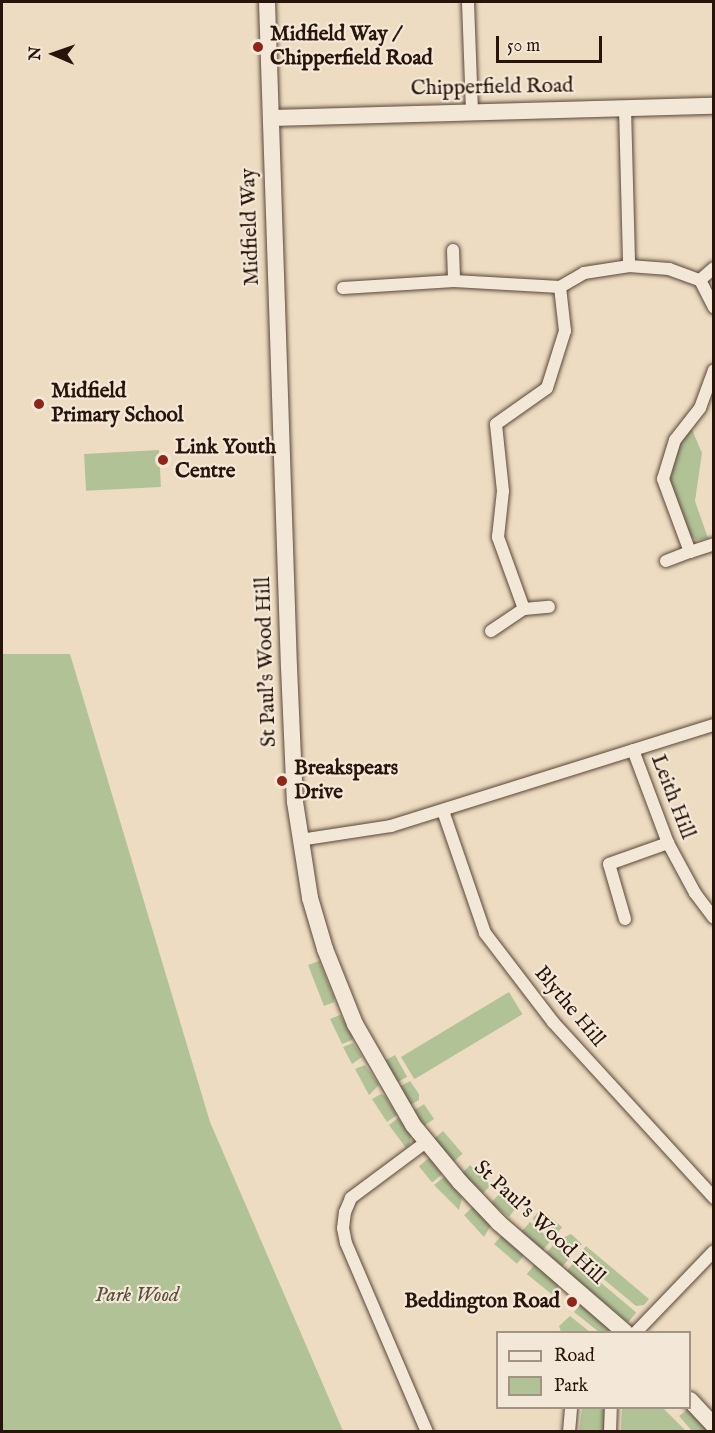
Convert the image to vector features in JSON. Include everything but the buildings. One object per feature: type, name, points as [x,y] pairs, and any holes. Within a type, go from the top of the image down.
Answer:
[{"type":"street","name":"Midfield Way","points":[[267,2],[281,452]]},
{"type":"street","points":[[468,2],[472,111]]},
{"type":"street","name":"Chipperfield Road","points":[[271,118],[714,106]]},
{"type":"street","points":[[625,108],[629,266]]},
{"type":"street","points":[[453,250],[454,281]]},
{"type":"street","points":[[343,288],[454,281],[560,287],[584,273],[629,266],[669,269],[700,280],[714,308]]},
{"type":"street","points":[[700,280],[714,268]]},
{"type":"street","points":[[524,609],[498,537],[503,491],[496,424],[546,388],[565,331],[560,287]]},
{"type":"street","points":[[690,552],[663,479],[675,440],[700,408],[714,370]]},
{"type":"street","name":"St Paul's Wood Hill","points":[[281,452],[291,712],[300,840],[310,898],[340,991],[375,1062],[413,1125],[426,1142],[499,1223],[624,1331]]},
{"type":"street","points":[[666,561],[714,544]]},
{"type":"street","points":[[491,631],[524,609],[549,607]]},
{"type":"street","points":[[300,840],[370,830],[443,811],[714,725]]},
{"type":"street","name":"Leith Hill","points":[[633,750],[668,843],[694,892],[714,918]]},
{"type":"street","name":"Blythe Hill","points":[[443,811],[485,933],[553,1022],[714,1198]]},
{"type":"street","points":[[625,919],[609,864],[668,843]]},
{"type":"street","points":[[426,1142],[351,1198],[345,1212],[343,1228],[346,1243],[426,1431]]},
{"type":"street","points":[[637,1331],[714,1251]]},
{"type":"street","points":[[691,1401],[714,1426]]},
{"type":"street","points":[[569,1431],[571,1409]]},
{"type":"street","points":[[610,1431],[611,1409]]},
{"type":"green space","points":[[690,425],[702,453],[695,501],[708,538],[696,540],[689,535],[669,479],[678,444]]},
{"type":"green space","points":[[159,450],[161,487],[86,491],[84,454]]},
{"type":"green space","name":"Park Wood","points":[[2,654],[70,654],[210,1122],[343,1431],[2,1431]]},
{"type":"green space","points":[[319,961],[334,998],[334,1002],[324,1006],[308,965]]},
{"type":"green space","points":[[509,992],[522,1014],[414,1079],[401,1057]]},
{"type":"green space","points":[[340,1015],[353,1037],[352,1040],[342,1044],[330,1019]]},
{"type":"green space","points":[[353,1043],[362,1057],[352,1064],[343,1047]]},
{"type":"green space","points":[[395,1055],[407,1077],[396,1083],[384,1061]]},
{"type":"green space","points":[[365,1065],[379,1085],[369,1095],[355,1069]]},
{"type":"green space","points":[[410,1081],[419,1094],[419,1100],[410,1105],[399,1087]]},
{"type":"green space","points":[[381,1094],[385,1096],[397,1115],[387,1122],[372,1099]]},
{"type":"green space","points":[[424,1104],[434,1119],[423,1126],[413,1111]]},
{"type":"green space","points":[[398,1118],[411,1134],[410,1144],[406,1148],[389,1125]]},
{"type":"green space","points":[[443,1131],[463,1154],[453,1162],[433,1140]]},
{"type":"green space","points":[[429,1158],[442,1174],[432,1183],[419,1166]]},
{"type":"green space","points":[[470,1165],[491,1185],[483,1193],[462,1173]]},
{"type":"green space","points":[[444,1177],[462,1198],[459,1210],[434,1185]]},
{"type":"green space","points":[[499,1194],[515,1209],[509,1217],[491,1203]]},
{"type":"green space","points":[[473,1207],[491,1225],[484,1237],[464,1215]]},
{"type":"green space","points":[[541,1209],[562,1227],[554,1237],[532,1219]]},
{"type":"green space","points":[[530,1222],[551,1240],[543,1250],[521,1232]]},
{"type":"green space","points":[[571,1234],[582,1244],[574,1253],[558,1240]]},
{"type":"green space","points":[[502,1235],[525,1255],[517,1264],[494,1244]]},
{"type":"green space","points":[[555,1243],[571,1257],[562,1267],[546,1253]]},
{"type":"green space","points":[[586,1246],[649,1299],[644,1305],[636,1306],[577,1257]]},
{"type":"green space","points":[[575,1261],[636,1312],[628,1322],[567,1271]]},
{"type":"green space","points":[[535,1264],[560,1284],[552,1294],[527,1274]]},
{"type":"green space","points":[[582,1303],[613,1331],[598,1331],[574,1312]]},
{"type":"green space","points":[[570,1316],[589,1331],[561,1331],[559,1326]]},
{"type":"green space","points":[[582,1409],[605,1409],[605,1431],[579,1432]]},
{"type":"green space","points":[[622,1409],[664,1409],[686,1431],[621,1431]]},
{"type":"green space","points":[[690,1409],[707,1431],[692,1431],[679,1416]]},
{"type":"place","name":"Midfield Way / Chipperfield Road","points":[[258,47]]},
{"type":"place","name":"Midfield Primary School","points":[[39,404]]},
{"type":"place","name":"Link Youth Centre","points":[[163,460]]},
{"type":"place","name":"Breakspears Drive","points":[[282,781]]},
{"type":"place","name":"Beddington Road","points":[[572,1302]]}]
